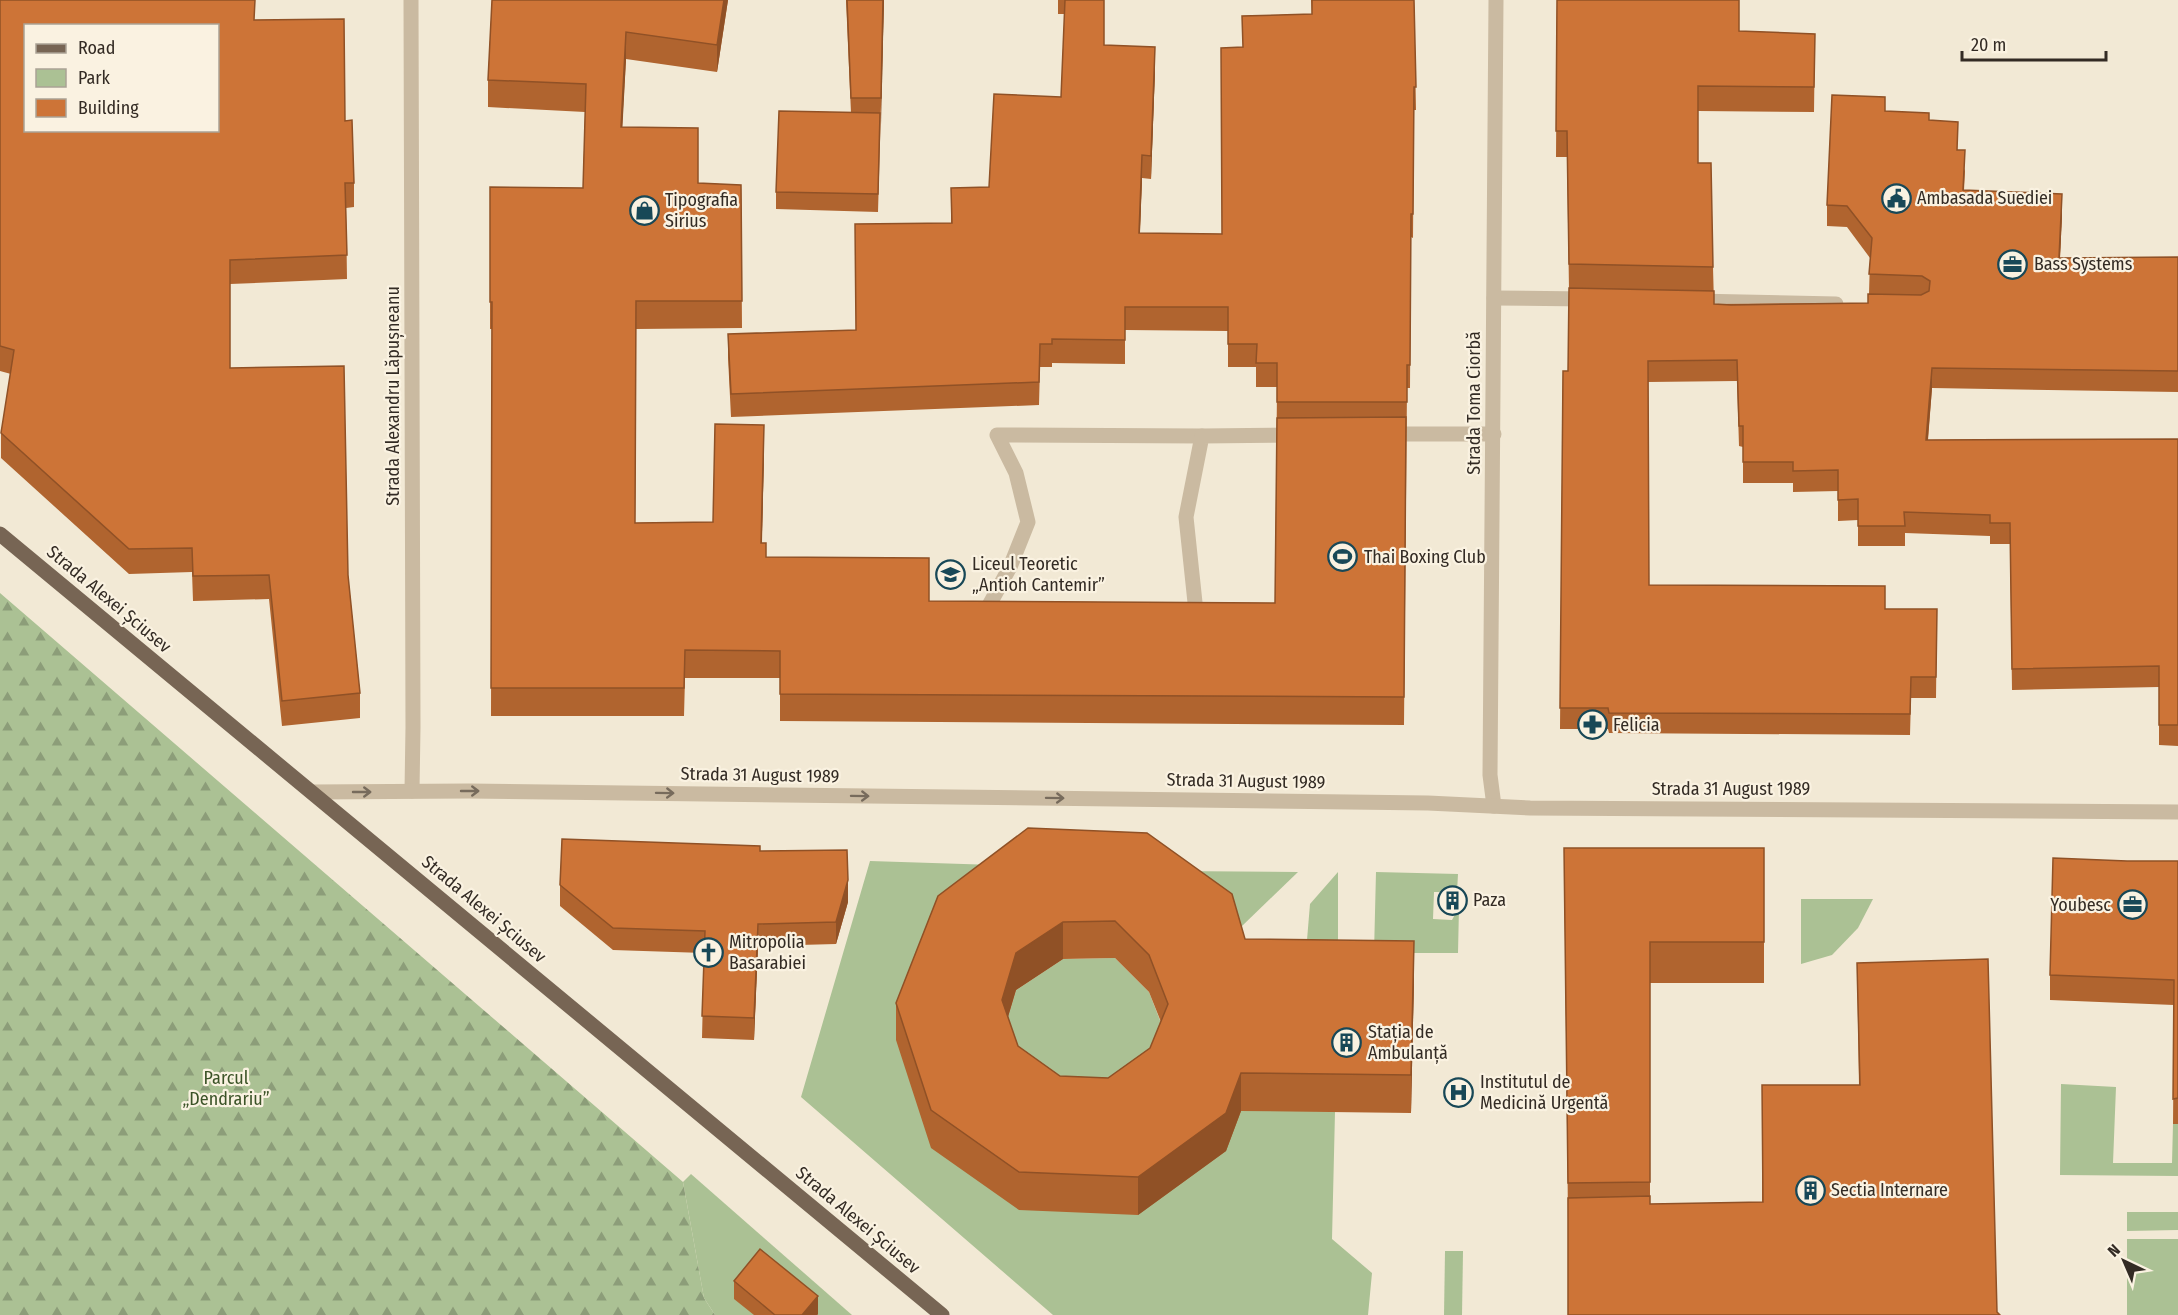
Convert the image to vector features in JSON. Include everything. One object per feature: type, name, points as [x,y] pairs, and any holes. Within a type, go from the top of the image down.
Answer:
[{"type":"main road","name":"Strada Alexei Șciusev","points":[[0,534],[942,1315]]},
{"type":"street","name":"Strada Alexandru Lăpușneanu","points":[[411,0],[412,792]]},
{"type":"street","name":"Strada Toma Ciorbă","points":[[1494,806],[1490,789],[1496,0]]},
{"type":"street","points":[[1494,298],[1606,300]]},
{"type":"street","points":[[1676,301],[1851,304]]},
{"type":"street","points":[[1374,435],[1494,434]]},
{"type":"street","points":[[1010,609],[987,609],[1010,567],[1028,522],[1016,473],[997,435],[1317,435]]},
{"type":"street","points":[[1173,612],[1196,612],[1186,517],[1202,436]]},
{"type":"street","name":"Strada 31 August 1989","points":[[313,792],[1146,799],[1428,803],[1530,808],[2178,812]]},
{"type":"green space","name":"Parcul „Dendrariu”","points":[[0,593],[683,1182],[704,1298],[715,1315],[0,1315]]},
{"type":"green space","points":[[870,861],[1028,866],[931,1148],[1250,1087],[1335,1112],[1332,1239],[1372,1273],[1368,1315],[1053,1315],[801,1097]]},
{"type":"green space","points":[[1171,871],[1298,872],[1242,926]]},
{"type":"green space","points":[[1338,872],[1338,953],[1306,952],[1310,904]]},
{"type":"green space","points":[[1376,872],[1458,874],[1457,892],[1434,892],[1433,919],[1452,920],[1459,907],[1458,953],[1374,953]]},
{"type":"green space","points":[[1801,899],[1873,899],[1858,928],[1832,955],[1801,964]]},
{"type":"green space","points":[[1115,958],[1149,992],[1168,1041],[1108,1116],[1002,1037],[1016,990],[1063,959]]},
{"type":"green space","points":[[2061,1084],[2116,1087],[2113,1163],[2172,1163],[2173,1124],[2178,1124],[2178,1176],[2060,1175]]},
{"type":"green space","points":[[691,1174],[852,1315],[715,1315],[704,1298],[683,1182]]},
{"type":"green space","points":[[2127,1212],[2178,1212],[2178,1230],[2127,1231]]},
{"type":"green space","points":[[2127,1239],[2178,1239],[2178,1315],[2127,1315]]},
{"type":"green space","points":[[1445,1251],[1463,1251],[1462,1315],[1444,1315]]},
{"type":"building","points":[[0,0],[255,0],[254,20],[344,19],[345,121],[352,120],[354,183],[345,183],[347,255],[230,260],[230,368],[344,366],[348,575],[360,693],[282,701],[269,575],[193,576],[192,548],[129,549],[1,433],[14,350],[0,346]]},
{"type":"building","points":[[492,0],[724,0],[717,45],[626,32],[621,127],[698,128],[698,183],[741,185],[742,301],[636,301],[635,523],[713,522],[715,424],[764,425],[761,543],[766,543],[766,557],[929,558],[929,601],[1275,603],[1277,418],[1406,417],[1404,697],[780,694],[780,651],[685,650],[684,688],[491,688],[490,187],[583,188],[586,84],[488,80]]},
{"type":"building","points":[[847,0],[883,0],[881,98],[851,98]]},
{"type":"building","points":[[1065,0],[1104,0],[1104,45],[1155,47],[1151,156],[1142,155],[1139,233],[1222,234],[1221,48],[1243,47],[1242,16],[1312,14],[1312,0],[1414,0],[1416,87],[1414,87],[1410,365],[1407,365],[1407,402],[1277,402],[1277,363],[1256,363],[1257,344],[1228,344],[1228,307],[1125,307],[1125,340],[1052,339],[1052,344],[1040,344],[1039,382],[731,394],[728,334],[856,330],[855,224],[952,223],[951,188],[989,187],[994,94],[1061,97]]},
{"type":"building","points":[[1557,0],[1739,0],[1739,31],[1815,34],[1814,87],[1698,86],[1698,163],[1711,163],[1713,267],[1569,264],[1567,131],[1556,131]]},
{"type":"building","points":[[1832,95],[1885,97],[1885,111],[1929,113],[1929,120],[1958,122],[1957,150],[1965,150],[1963,190],[2062,194],[2059,258],[2178,257],[2178,371],[1932,368],[1926,440],[2178,439],[2178,725],[2159,725],[2159,666],[2012,669],[2010,523],[1990,523],[1990,515],[1904,512],[1905,526],[1858,526],[1858,499],[1838,500],[1838,470],[1793,471],[1793,462],[1743,462],[1743,426],[1739,426],[1737,360],[1648,361],[1649,585],[1885,586],[1885,609],[1937,609],[1936,677],[1911,677],[1910,714],[1609,713],[1608,708],[1560,708],[1563,371],[1568,371],[1569,288],[1714,291],[1714,304],[1731,305],[1868,303],[1868,294],[1921,295],[1929,291],[1930,281],[1922,276],[1869,274],[1872,238],[1847,206],[1827,205]]},
{"type":"building","points":[[779,111],[880,113],[878,194],[776,192]]},
{"type":"building","points":[[1028,828],[1147,833],[1232,894],[1245,939],[1414,941],[1411,1075],[1241,1073],[1226,1113],[1138,1177],[1019,1172],[931,1110],[896,1003],[938,896]],"holes":[[[1115,921],[1149,955],[1168,1004],[1150,1048],[1108,1078],[1060,1076],[1018,1046],[1002,1000],[1016,953],[1063,922]]]},
{"type":"building","name":"Mitropolia Basarabiei","points":[[562,839],[760,846],[760,851],[847,850],[848,880],[836,922],[758,924],[754,1018],[702,1016],[705,931],[613,928],[560,885]]},
{"type":"building","points":[[1564,848],[1764,848],[1764,942],[1650,942],[1650,1182],[1568,1183]]},
{"type":"building","points":[[2053,858],[2178,861],[2178,1098],[2173,1099],[2174,980],[2050,975]]},
{"type":"building","points":[[1988,959],[1997,1312],[2000,1315],[1568,1315],[1568,1198],[1650,1196],[1650,1204],[1763,1202],[1762,1085],[1860,1085],[1857,963]]},
{"type":"building","points":[[760,1249],[818,1296],[802,1315],[775,1315],[734,1281]]},
{"type":"place","name":"Ambasada Suediei","points":[[1896,198]]},
{"type":"place","name":"Tipografia Sirius","points":[[644,210]]},
{"type":"place","name":"Bass Systems","points":[[2013,264]]},
{"type":"place","name":"Thai Boxing Club","points":[[1343,557]]},
{"type":"place","name":"Liceul Teoretic „Antioh Cantemir”","points":[[951,574]]},
{"type":"place","name":"Felicia","points":[[1592,725]]},
{"type":"place","name":"Paza","points":[[1452,900]]},
{"type":"place","name":"Youbesc","points":[[2132,905]]},
{"type":"place","name":"Mitropolia Basarabiei","points":[[708,952]]},
{"type":"place","name":"Stația de Ambulanță","points":[[1347,1042]]},
{"type":"place","name":"Institutul de Medicină Urgentă","points":[[1459,1092]]},
{"type":"place","name":"Sectia Internare","points":[[1810,1190]]}]
